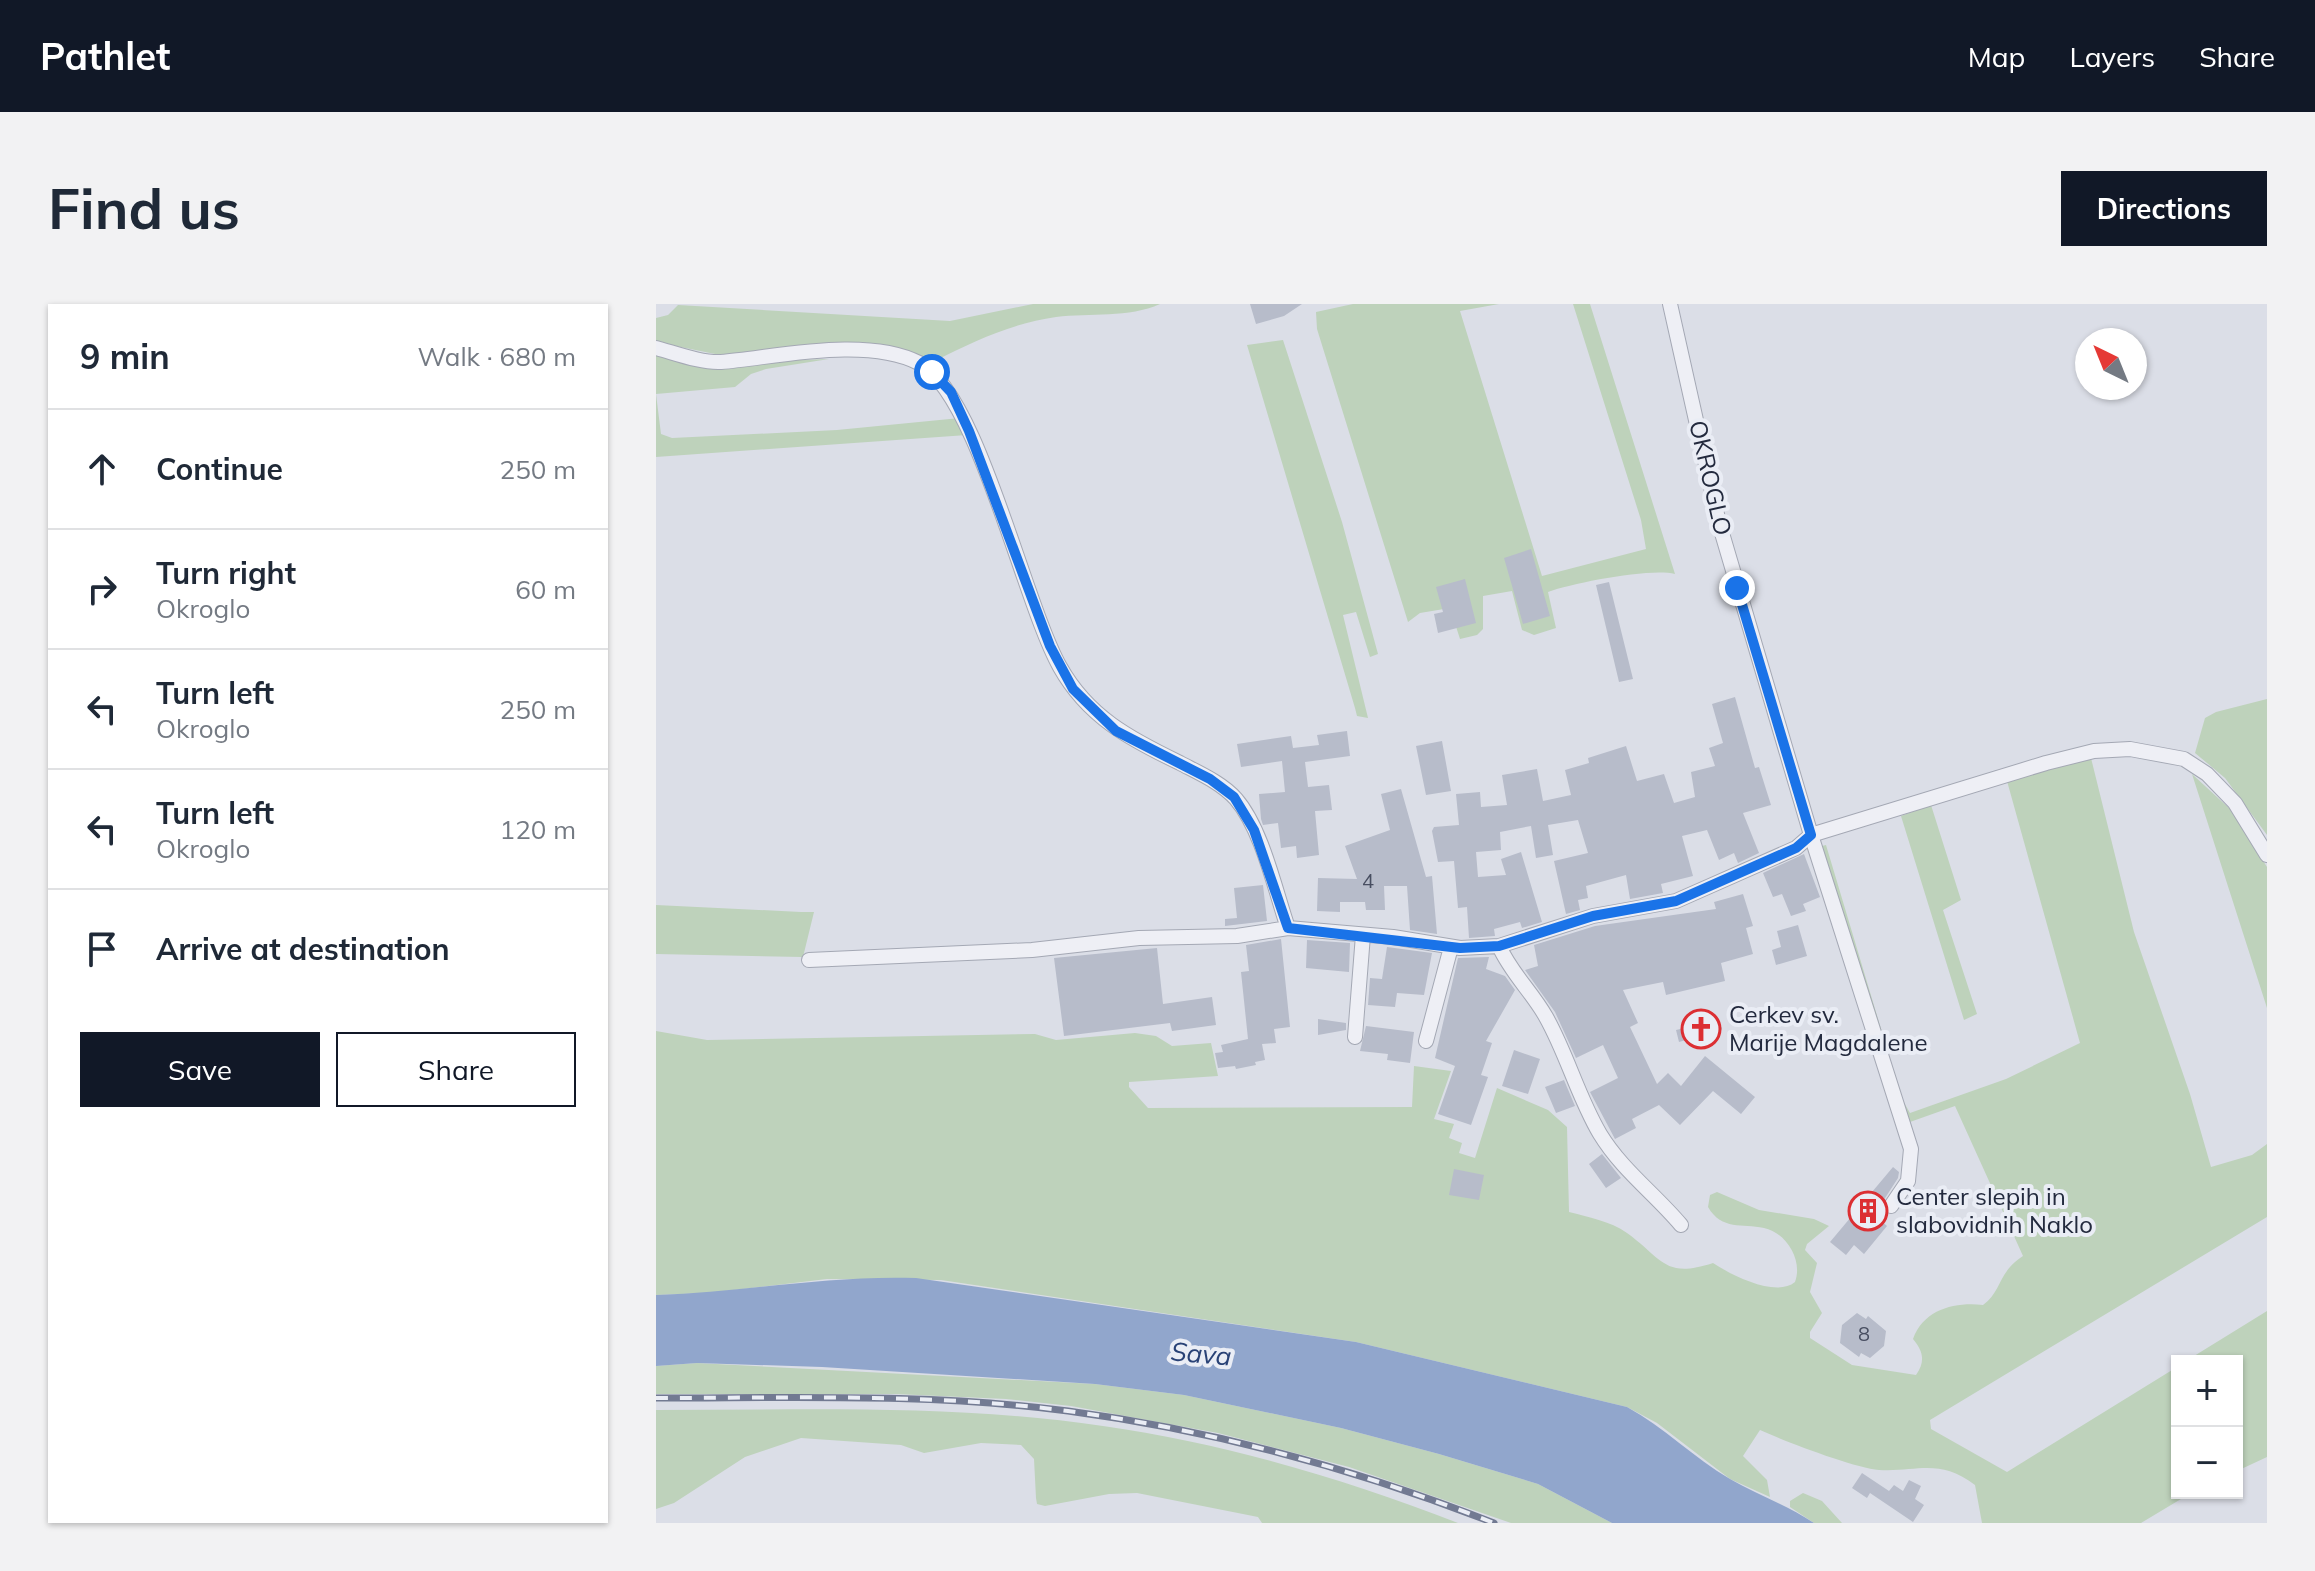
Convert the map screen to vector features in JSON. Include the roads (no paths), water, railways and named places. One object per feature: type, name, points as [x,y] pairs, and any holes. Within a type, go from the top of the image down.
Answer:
[{"type":"street","name":"OKROGLO","points":[[1670,304],[1719,523],[1811,835],[1911,1149],[1908,1181],[1891,1206]]},
{"type":"street","points":[[656,348],[718,362],[772,354],[864,351],[905,357],[932,372],[951,392],[969,431],[1050,646],[1073,689],[1116,731],[1210,779],[1234,797],[1254,830],[1288,928]]},
{"type":"street","points":[[809,960],[1017,951],[1139,938],[1237,936],[1288,928],[1451,947],[1499,946],[1593,916],[1676,901],[1796,848],[1811,835],[2094,751],[2130,749],[2184,759],[2207,774],[2235,803],[2267,855]]},
{"type":"street","points":[[1355,1037],[1363,935]]},
{"type":"street","points":[[1499,946],[1508,966],[1545,1015],[1599,1132],[1630,1176],[1681,1225]]},
{"type":"street","points":[[1426,1041],[1451,947]]},
{"type":"water","name":"Sava","points":[[916,1278],[1356,1342],[1627,1407],[1730,1479],[1814,1523],[1612,1523],[1538,1484],[1439,1454],[1341,1428],[1184,1395],[1095,1384],[822,1367],[697,1363],[656,1366],[656,1295],[818,1281]]},
{"type":"railway","points":[[656,1398],[810,1397],[965,1401],[1122,1419],[1230,1441],[1338,1469],[1494,1523]]},
{"type":"place","name":"Cerkev sv. Marije Magdalene","points":[[1701,1029]]},
{"type":"place","name":"Center slepih in slabovidnih Naklo","points":[[1868,1211]]}]
